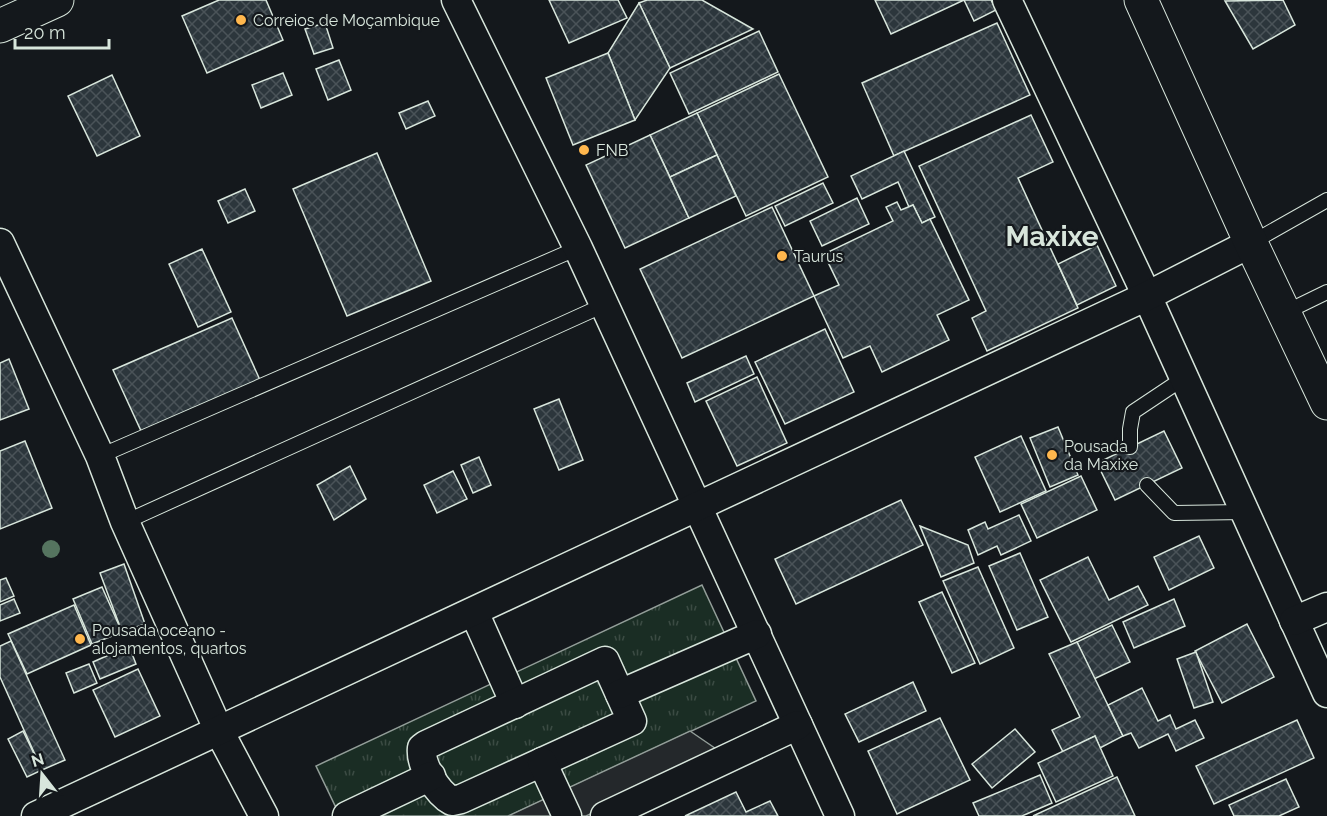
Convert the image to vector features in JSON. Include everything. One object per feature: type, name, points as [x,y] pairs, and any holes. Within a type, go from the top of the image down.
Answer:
[{"type":"main road","points":[[0,26],[57,0]]},
{"type":"main road","points":[[1141,0],[1251,243],[1327,403]]},
{"type":"street","points":[[456,0],[578,248],[840,816]]},
{"type":"street","points":[[1007,0],[1147,296],[1327,693]]},
{"type":"street","points":[[0,243],[100,456],[125,522],[219,729],[264,816]]},
{"type":"street","points":[[36,816],[1147,296],[1251,243]]},
{"type":"street","points":[[1294,621],[1327,607]]},
{"type":"street","points":[[474,612],[515,704]]},
{"type":"street","points":[[620,694],[757,634]]},
{"type":"street","points":[[605,661],[632,721],[452,801],[439,791],[422,755],[422,748],[515,704],[605,661]]},
{"type":"street","points":[[605,816],[798,725]]},
{"type":"street","points":[[542,762],[567,816]]},
{"type":"street","points":[[347,816],[431,776]]},
{"type":"lane","points":[[1251,243],[1327,200]]},
{"type":"lane","points":[[100,456],[578,248]]},
{"type":"lane","points":[[1284,313],[1327,292]]},
{"type":"lane","points":[[125,522],[604,305]]},
{"type":"lane","points":[[1130,447],[1133,412],[1184,378]]},
{"type":"lane","points":[[1147,485],[1174,513],[1245,512]]},
{"type":"green space","points":[[702,585],[756,701],[509,816],[340,816],[316,766]]},
{"type":"shaded area","points":[[690,731],[725,755],[586,816],[508,816]]},
{"type":"building","points":[[219,0],[266,0],[283,40],[207,73],[182,16]]},
{"type":"building","points":[[549,0],[618,0],[627,18],[569,43]]},
{"type":"building","points":[[647,0],[702,0],[753,29],[670,68],[639,3]]},
{"type":"building","points":[[875,0],[964,0],[891,34]]},
{"type":"building","points":[[964,0],[991,0],[996,10],[974,21]]},
{"type":"building","points":[[1283,0],[1295,25],[1253,49],[1225,1]]},
{"type":"building","points":[[639,3],[670,68],[635,120],[608,53]]},
{"type":"building","points":[[325,23],[333,48],[314,54],[305,29]]},
{"type":"building","points":[[997,23],[1030,95],[894,156],[862,83]]},
{"type":"building","points":[[759,31],[778,72],[689,114],[670,73]]},
{"type":"building","points":[[608,53],[635,120],[573,145],[546,78]]},
{"type":"building","points":[[339,60],[351,90],[328,100],[316,69]]},
{"type":"building","points":[[283,73],[292,95],[261,108],[252,85]]},
{"type":"building","points":[[779,74],[828,177],[746,216],[697,113]]},
{"type":"building","points":[[112,75],[140,136],[97,156],[68,96]]},
{"type":"building","points":[[428,101],[435,116],[406,129],[399,113]]},
{"type":"building","points":[[697,113],[717,155],[670,177],[650,135]]},
{"type":"building","points":[[1031,115],[1053,162],[1018,178],[1078,308],[987,351],[972,318],[986,311],[919,166]]},
{"type":"building","points":[[650,135],[689,218],[625,248],[586,165]]},
{"type":"building","points":[[904,151],[935,217],[922,223],[913,205],[909,207],[898,182],[862,199],[851,176]]},
{"type":"building","points":[[377,153],[431,281],[347,316],[293,189]]},
{"type":"building","points":[[717,155],[736,196],[689,218],[670,177]]},
{"type":"building","points":[[823,183],[833,203],[785,226],[775,206]]},
{"type":"building","points":[[245,189],[255,211],[228,223],[218,201]]},
{"type":"building","points":[[857,198],[869,224],[822,246],[810,221]]},
{"type":"building","points":[[897,202],[901,210],[913,205],[922,223],[930,219],[969,300],[937,315],[949,340],[882,372],[870,346],[843,358],[814,296],[839,285],[824,254],[893,221],[886,207]]},
{"type":"building","points":[[772,207],[814,296],[682,358],[640,269]]},
{"type":"building","points":[[1097,245],[1116,286],[1077,305],[1058,264]]},
{"type":"building","points":[[202,249],[231,312],[198,327],[169,264]]},
{"type":"building","points":[[232,318],[260,380],[142,433],[113,370]]},
{"type":"building","points":[[825,329],[854,392],[785,424],[755,362]]},
{"type":"building","points":[[746,356],[754,374],[695,402],[687,383]]},
{"type":"building","points":[[9,359],[29,409],[0,420],[0,363]]},
{"type":"building","points":[[757,377],[787,443],[737,466],[706,401]]},
{"type":"building","points":[[559,399],[583,460],[559,470],[534,409]]},
{"type":"building","points":[[1058,427],[1078,475],[1050,487],[1030,438]]},
{"type":"building","points":[[1164,431],[1182,468],[1115,500],[1097,463]]},
{"type":"building","points":[[1021,436],[1046,491],[1000,512],[975,457]]},
{"type":"building","points":[[25,441],[52,508],[0,529],[0,451]]},
{"type":"building","points":[[479,457],[491,485],[473,493],[461,465]]},
{"type":"building","points":[[350,466],[366,499],[334,520],[317,485]]},
{"type":"building","points":[[453,471],[467,499],[437,513],[424,485]]},
{"type":"building","points":[[1081,476],[1097,510],[1037,538],[1021,504]]},
{"type":"building","points":[[901,500],[923,545],[796,604],[775,559]]},
{"type":"building","points":[[1019,515],[1031,541],[1001,555],[997,546],[978,555],[968,530],[985,522],[988,529]]},
{"type":"building","points":[[920,526],[968,545],[974,563],[941,577]]},
{"type":"building","points":[[1199,536],[1214,568],[1169,590],[1154,557]]},
{"type":"building","points":[[1020,553],[1048,617],[1017,630],[989,566]]},
{"type":"building","points":[[1088,557],[1109,600],[1138,586],[1148,605],[1071,642],[1040,580]]},
{"type":"building","points":[[124,564],[145,624],[122,632],[100,573]]},
{"type":"building","points":[[978,567],[1014,648],[980,664],[943,581]]},
{"type":"building","points":[[6,578],[14,596],[0,602],[0,580]]},
{"type":"building","points":[[102,587],[122,632],[92,644],[73,599]]},
{"type":"building","points":[[942,592],[975,663],[952,673],[919,602]]},
{"type":"building","points":[[14,599],[20,613],[0,621],[0,605]]},
{"type":"building","points":[[1174,599],[1185,626],[1134,648],[1123,622]]},
{"type":"building","points":[[74,605],[91,645],[27,674],[8,634]]},
{"type":"building","points":[[1247,624],[1274,677],[1222,703],[1195,651]]},
{"type":"building","points":[[1112,625],[1130,662],[1094,679],[1077,642]]},
{"type":"building","points":[[11,641],[65,760],[42,770],[0,677],[0,646]]},
{"type":"building","points":[[1077,642],[1123,736],[1100,748],[1095,736],[1063,752],[1052,730],[1080,717],[1049,654]]},
{"type":"building","points":[[129,646],[136,664],[100,679],[93,662]]},
{"type":"building","points":[[1196,652],[1213,702],[1194,708],[1177,659]]},
{"type":"building","points":[[89,664],[97,683],[74,693],[66,673]]},
{"type":"building","points":[[138,669],[160,716],[115,737],[93,690]]},
{"type":"building","points":[[913,682],[926,711],[859,742],[845,714]]},
{"type":"building","points":[[1142,688],[1158,721],[1170,715],[1176,729],[1195,720],[1204,738],[1176,751],[1168,734],[1139,748],[1131,733],[1123,736],[1108,705]]},
{"type":"building","points":[[940,718],[970,780],[897,814],[868,751]]},
{"type":"building","points":[[1297,720],[1314,758],[1214,804],[1196,766]]},
{"type":"building","points":[[1015,729],[1035,752],[992,788],[972,764]]},
{"type":"building","points":[[23,731],[42,770],[27,777],[8,739]]},
{"type":"building","points":[[1095,736],[1113,776],[1056,802],[1038,763]]},
{"type":"building","points":[[1040,775],[1052,803],[1022,816],[979,816],[973,803]]},
{"type":"building","points":[[1117,777],[1135,816],[1033,816]]},
{"type":"building","points":[[1286,779],[1299,807],[1279,816],[1234,816],[1229,805]]},
{"type":"building","points":[[736,792],[746,812],[770,801],[778,816],[685,816]]},
{"type":"place","name":"Correios de Moçambique","points":[[241,20]]},
{"type":"place","name":"FNB","points":[[584,150]]},
{"type":"place","name":"Taurus","points":[[782,256]]},
{"type":"place","name":"Pousada da Maxixe","points":[[1052,455]]},
{"type":"place","name":"Pousada oceano - alojamentos, quartos","points":[[80,639]]},
{"type":"district","name":"Maxixe","points":[[1052,236]]}]
